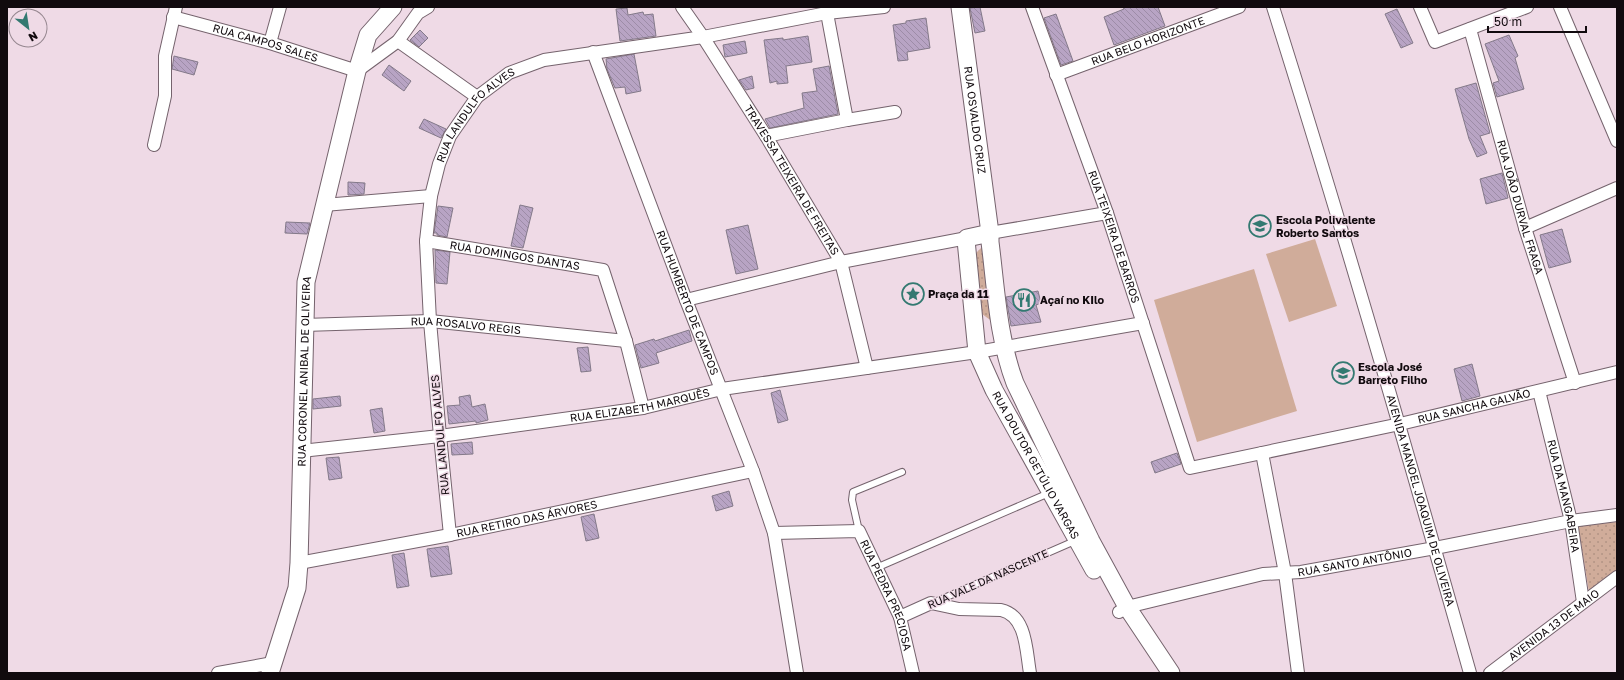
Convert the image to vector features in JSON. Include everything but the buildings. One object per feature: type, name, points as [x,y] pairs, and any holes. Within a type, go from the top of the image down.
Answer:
[{"type":"main road","name":"RUA CORONEL ANIBAL DE OLIVEIRA","points":[[271,668],[297,588],[299,563],[306,282],[357,71],[368,35],[392,7]]},
{"type":"main road","name":"RUA OSVALDO CRUZ","points":[[960,7],[990,238]]},
{"type":"main road","points":[[967,242],[990,238]]},
{"type":"main road","name":"RUA DOUTOR GETÚLIO VARGAS","points":[[990,238],[1004,347],[1016,383],[1123,609],[1160,673]]},
{"type":"main road","name":"RUA DOUTOR GETÚLIO VARGAS","points":[[967,242],[976,326],[977,352],[994,390],[1077,540],[1123,609],[1171,673]]},
{"type":"main road","points":[[976,326],[1000,324]]},
{"type":"street","points":[[270,43],[280,7]]},
{"type":"street","points":[[357,71],[398,41],[418,13],[428,7]]},
{"type":"street","name":"TRAVESSA TEIXEIRA DE FREITAS","points":[[682,7],[703,37],[766,136],[841,262],[867,368]]},
{"type":"street","name":"RUA LANDULFO ALVES","points":[[450,535],[430,321],[426,241],[430,196],[439,164],[450,136],[477,97],[509,73],[544,60],[703,37],[827,13],[884,7]]},
{"type":"street","name":"RUA TEIXEIRA DE BARROS","points":[[1032,7],[1107,213],[1190,468]]},
{"type":"street","name":"RUA BELO HORIZONTE","points":[[1056,75],[1240,7]]},
{"type":"street","name":"AVENIDA MANOEL JOAQUIM DE OLIVEIRA","points":[[1273,7],[1307,114],[1400,424],[1470,673]]},
{"type":"street","points":[[1420,7],[1435,42],[1527,7]]},
{"type":"street","points":[[1560,7],[1617,141]]},
{"type":"street","points":[[154,145],[164,96],[165,56],[174,12]]},
{"type":"street","name":"RUA CAMPOS SALES","points":[[174,12],[357,71]]},
{"type":"street","points":[[827,13],[847,120]]},
{"type":"street","name":"RUA JOÃO DURVAL FRAGA","points":[[1470,29],[1525,228],[1575,383]]},
{"type":"street","points":[[398,41],[477,97]]},
{"type":"street","name":"RUA HUMBERTO DE CAMPOS","points":[[593,52],[686,300],[753,471],[774,533],[798,673]]},
{"type":"street","points":[[766,136],[895,112]]},
{"type":"street","points":[[1525,228],[1617,188]]},
{"type":"street","points":[[324,206],[430,196]]},
{"type":"street","points":[[990,238],[1107,213]]},
{"type":"street","name":"RUA DOMINGOS DANTAS","points":[[426,241],[603,270],[626,341]]},
{"type":"street","points":[[686,300],[841,262],[967,242]]},
{"type":"street","name":"RUA ROSALVO REGIS","points":[[304,325],[430,321],[626,341]]},
{"type":"street","name":"RUA ELIZABETH MARQUÊS","points":[[301,451],[440,436],[643,408],[722,389],[977,352],[1143,323]]},
{"type":"street","points":[[626,341],[643,408]]},
{"type":"street","name":"RUA SANCHA GALVÃO","points":[[1190,468],[1400,424],[1617,372]]},
{"type":"street","name":"RUA DA MANGABEIRA","points":[[1539,391],[1571,521],[1583,602]]},
{"type":"street","points":[[1262,453],[1285,573],[1298,673]]},
{"type":"street","name":"RUA RETIRO DAS ÁRVORES","points":[[299,563],[450,535],[753,471]]},
{"type":"street","name":"RUA SANTO ANTÔNIO","points":[[1123,609],[1263,574],[1301,572],[1435,548],[1571,521],[1617,515]]},
{"type":"street","name":"RUA PEDRA PRECIOSA","points":[[774,533],[859,531],[900,617],[913,673]]},
{"type":"street","name":"AVENIDA 13 DE MAIO","points":[[1490,673],[1617,577]]},
{"type":"street","points":[[932,603],[959,610],[1001,610],[1013,615],[1018,620],[1022,628],[1030,673]]},
{"type":"street","name":"RUA VALE DA NASCENTE","points":[[900,617],[932,603]]},
{"type":"street","points":[[218,673],[271,668]]},
{"type":"lane","points":[[859,531],[852,500],[853,492],[902,472]]},
{"type":"lane","points":[[876,568],[1050,493]]},
{"type":"lane","name":"RUA VALE DA NASCENTE","points":[[932,603],[1077,540]]},
{"type":"shaded area","points":[[1315,239],[1337,306],[1289,322],[1266,254]]},
{"type":"shaded area","points":[[984,245],[993,322],[982,314],[980,310],[974,257]]},
{"type":"shaded area","points":[[1254,269],[1297,411],[1197,442],[1154,300]]},
{"type":"shaded area","points":[[1617,522],[1617,572],[1589,592],[1578,526]]},
{"type":"place","name":"Escola Polivalente Roberto Santos","points":[[1260,226]]},
{"type":"place","name":"Praça da 11","points":[[913,294]]},
{"type":"place","name":"Açaí no KIlo","points":[[1024,300]]},
{"type":"place","name":"Escola José Barreto Filho","points":[[1343,373]]}]
